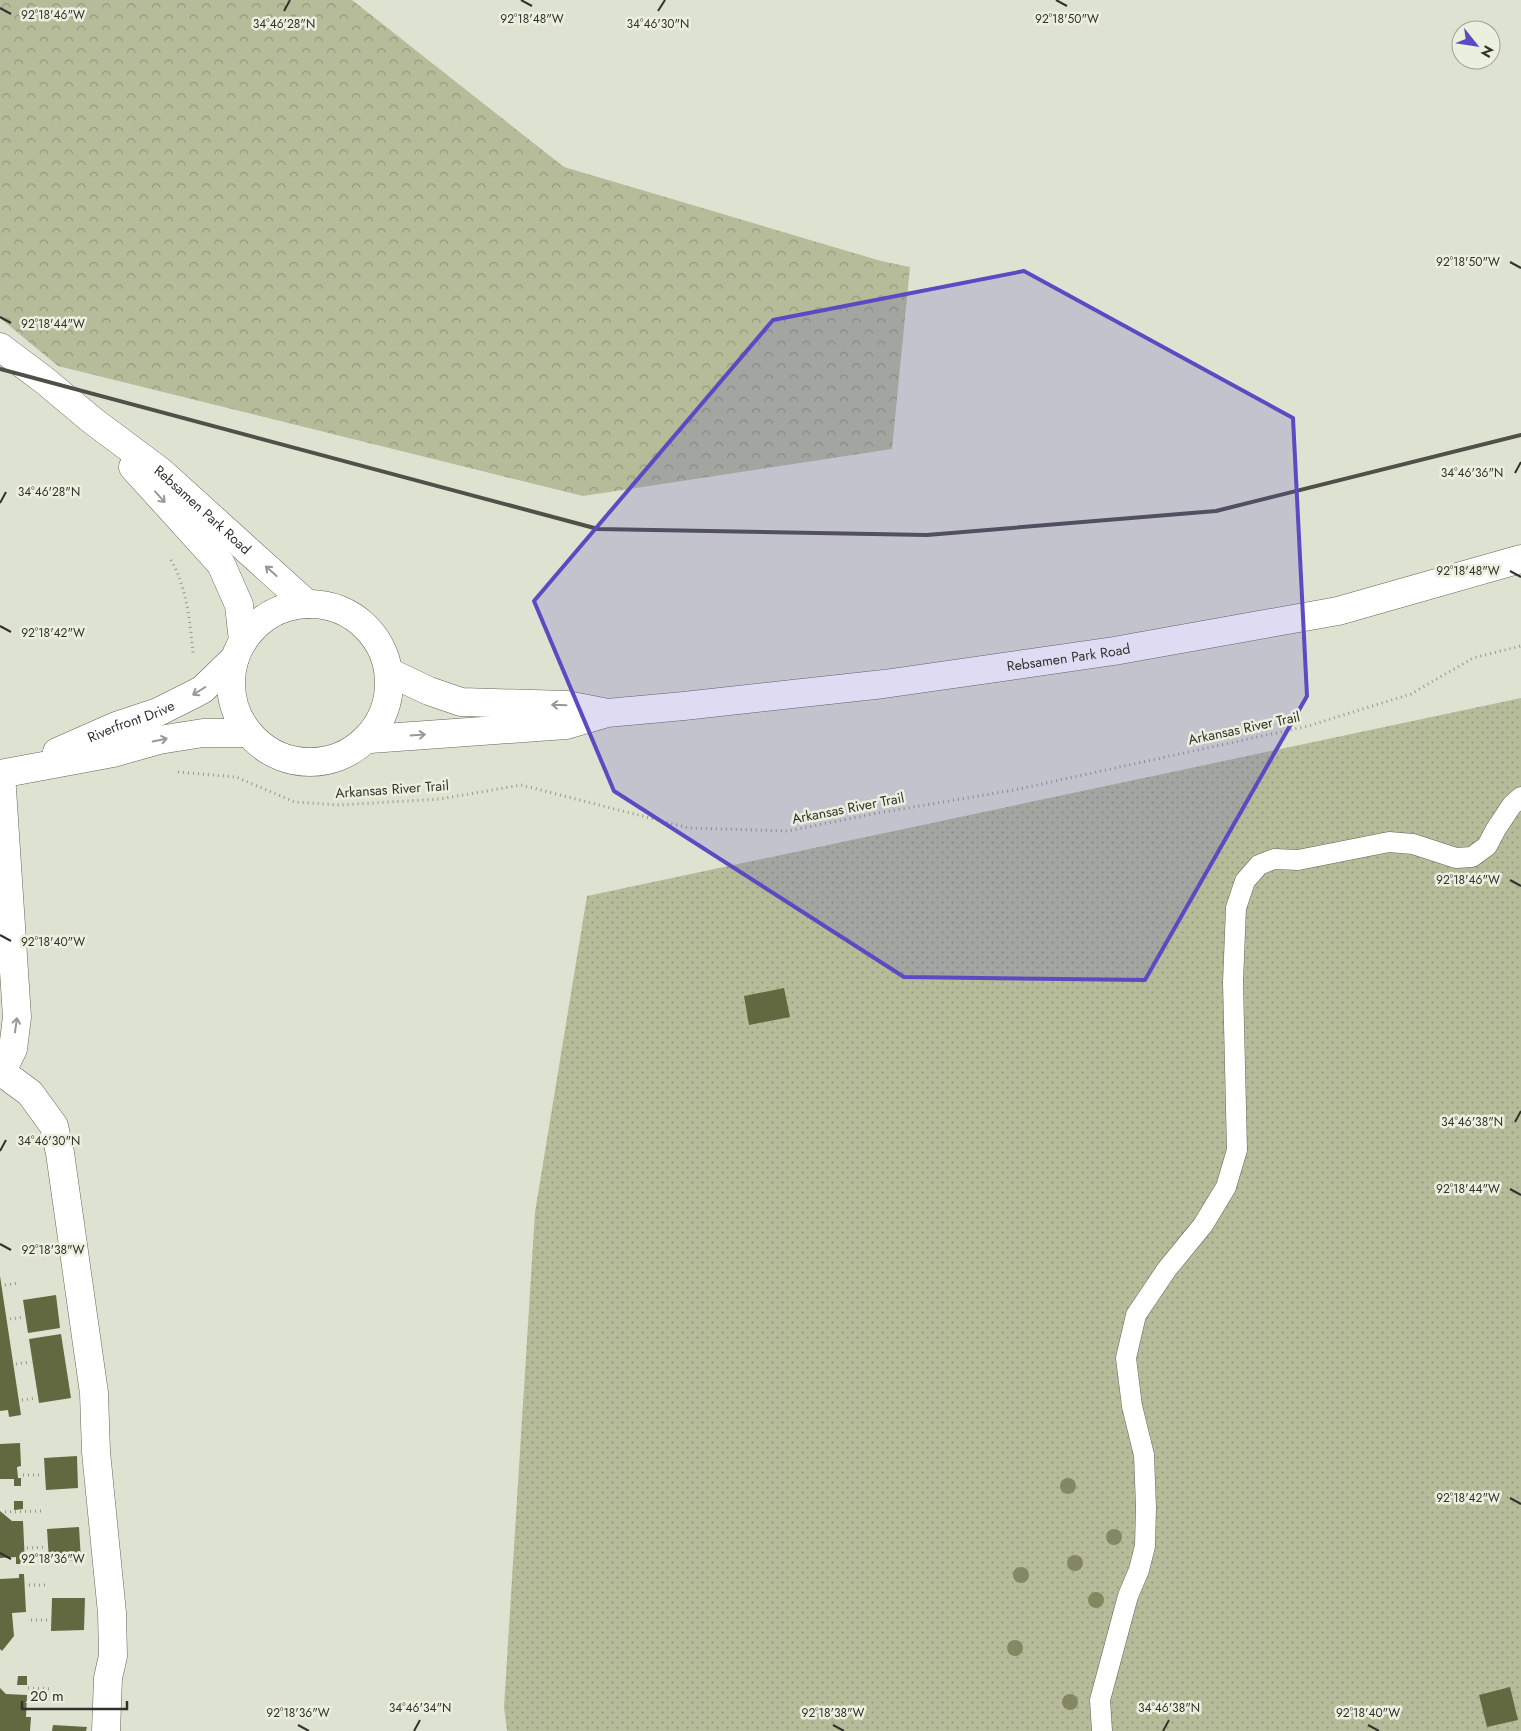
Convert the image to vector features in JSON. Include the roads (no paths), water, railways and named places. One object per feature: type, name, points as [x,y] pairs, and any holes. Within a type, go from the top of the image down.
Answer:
[{"type":"street","name":"Rebsamen Park Road","points":[[0,346],[92,421],[160,470],[307,604]]},
{"type":"street","name":"Rebsamen Park Road","points":[[92,421],[221,564],[239,604],[239,650],[230,677],[233,704],[248,733],[259,745],[280,757],[302,762],[326,761],[347,753],[370,738],[566,725],[607,713],[884,684],[1114,651],[1338,611],[1521,559]]},
{"type":"street","points":[[239,650],[257,624],[275,611],[307,604],[320,604],[343,610],[362,623],[378,641],[391,673],[386,706],[370,738]]},
{"type":"street","name":"Riverfront Drive","points":[[6,773],[116,726],[158,712],[194,694],[202,689],[239,650]]},
{"type":"street","name":"Rebsamen Park Road","points":[[391,673],[428,691],[461,702],[567,705],[607,713]]},
{"type":"street","name":"Riverfront Drive","points":[[6,773],[113,753],[159,740],[203,733],[248,733]]},
{"type":"street","points":[[6,773],[5,921],[17,1016],[13,1048],[1,1071],[30,1093],[54,1126],[60,1153],[94,1393],[98,1470],[112,1613],[113,1656],[108,1678],[106,1731]]},
{"type":"lane","points":[[1102,1731],[1100,1700],[1128,1596],[1139,1570],[1145,1546],[1144,1455],[1132,1406],[1126,1358],[1136,1315],[1167,1269],[1208,1218],[1226,1187],[1237,1150],[1233,982],[1236,908],[1245,881],[1259,864],[1274,860],[1298,860],[1389,842],[1413,844],[1456,858],[1472,857],[1487,846],[1507,813],[1521,796]]},
{"type":"railway","points":[[0,369],[598,529],[927,535],[1216,511],[1521,435]]}]
